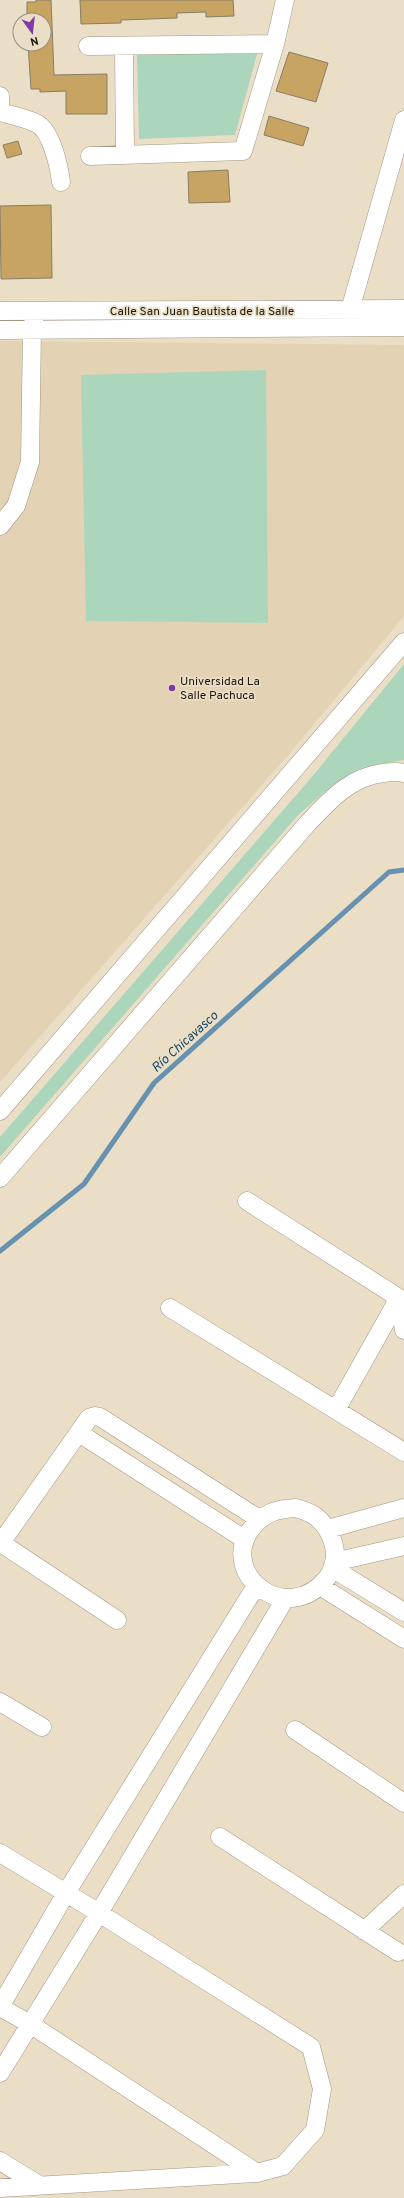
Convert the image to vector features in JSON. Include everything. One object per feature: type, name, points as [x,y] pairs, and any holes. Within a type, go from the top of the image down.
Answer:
[{"type":"street","points":[[90,156],[243,151],[285,0]]},
{"type":"street","points":[[88,46],[124,47],[274,44]]},
{"type":"street","points":[[124,47],[126,154]]},
{"type":"street","points":[[0,96],[0,112],[38,123],[47,136],[57,158],[61,182]]},
{"type":"street","points":[[350,310],[404,120]]},
{"type":"street","name":"Calle San Juan Bautista de la Salle","points":[[0,311],[404,309]]},
{"type":"street","points":[[0,526],[16,506],[30,462],[32,330],[35,312]]},
{"type":"street","name":"Calle San Juan Bautista de la Salle","points":[[0,330],[404,327]]},
{"type":"street","points":[[0,1111],[404,642]]},
{"type":"street","points":[[0,1178],[334,795],[367,775],[398,771],[404,773]]},
{"type":"street","points":[[247,1201],[399,1298],[404,1330]]},
{"type":"street","points":[[336,1410],[399,1298]]},
{"type":"street","points":[[170,1308],[404,1452]]},
{"type":"street","points":[[117,1620],[0,1544],[89,1418],[95,1416],[100,1417],[259,1519]]},
{"type":"street","points":[[79,1433],[244,1539]]},
{"type":"street","points":[[296,1508],[314,1515],[328,1528],[335,1547],[333,1565],[329,1576],[317,1590],[300,1598],[285,1598],[265,1592],[256,1586],[245,1567],[244,1539],[259,1519],[276,1509],[296,1508]]},
{"type":"street","points":[[328,1528],[404,1508]]},
{"type":"street","points":[[333,1565],[404,1546]]},
{"type":"street","points":[[333,1565],[404,1612]]},
{"type":"street","points":[[256,1586],[66,1893],[0,2007],[30,2024],[256,2173]]},
{"type":"street","points":[[320,1586],[404,1639]]},
{"type":"street","points":[[0,2073],[99,1913],[285,1598]]},
{"type":"street","points":[[0,1702],[42,1727]]},
{"type":"street","points":[[295,1730],[404,1804]]},
{"type":"street","points":[[220,1837],[398,1952]]},
{"type":"street","points":[[0,1854],[99,1913],[311,2047],[322,2089],[315,2130],[283,2166],[256,2173],[0,2188]]},
{"type":"street","points":[[364,1931],[404,1894]]},
{"type":"street","points":[[0,2161],[39,2186]]},
{"type":"shaded area","name":"Universidad La Salle Pachuca","points":[[0,341],[404,345],[404,616],[284,760],[0,1082]]},
{"type":"green space","points":[[258,51],[235,135],[139,139],[137,55]]},
{"type":"green space","points":[[266,370],[268,623],[86,621],[81,375]]},
{"type":"green space","points":[[404,664],[404,760],[364,767],[333,785],[299,814],[0,1157],[0,1137],[311,778]]},
{"type":"building","points":[[36,0],[51,0],[51,12],[27,12],[27,2],[36,2]]},
{"type":"building","points":[[80,0],[233,0],[234,16],[206,17],[206,12],[177,13],[177,18],[121,20],[121,23],[81,24]]},
{"type":"building","points":[[52,25],[54,75],[107,74],[107,114],[66,114],[66,91],[40,92],[40,89],[31,89],[29,52],[52,52]]},
{"type":"building","points":[[289,52],[328,63],[316,102],[276,91]]},
{"type":"building","points":[[269,116],[309,128],[303,146],[264,135]]},
{"type":"building","points":[[18,141],[22,154],[7,158],[3,145]]},
{"type":"building","points":[[228,170],[230,202],[189,203],[188,172]]},
{"type":"building","points":[[51,205],[52,278],[1,279],[0,206]]},
{"type":"waterway","name":"Río Chicavasco","points":[[0,1251],[84,1184],[154,1083],[389,872],[404,870]]},
{"type":"place","name":"Universidad La Salle Pachuca","points":[[172,688]]}]
